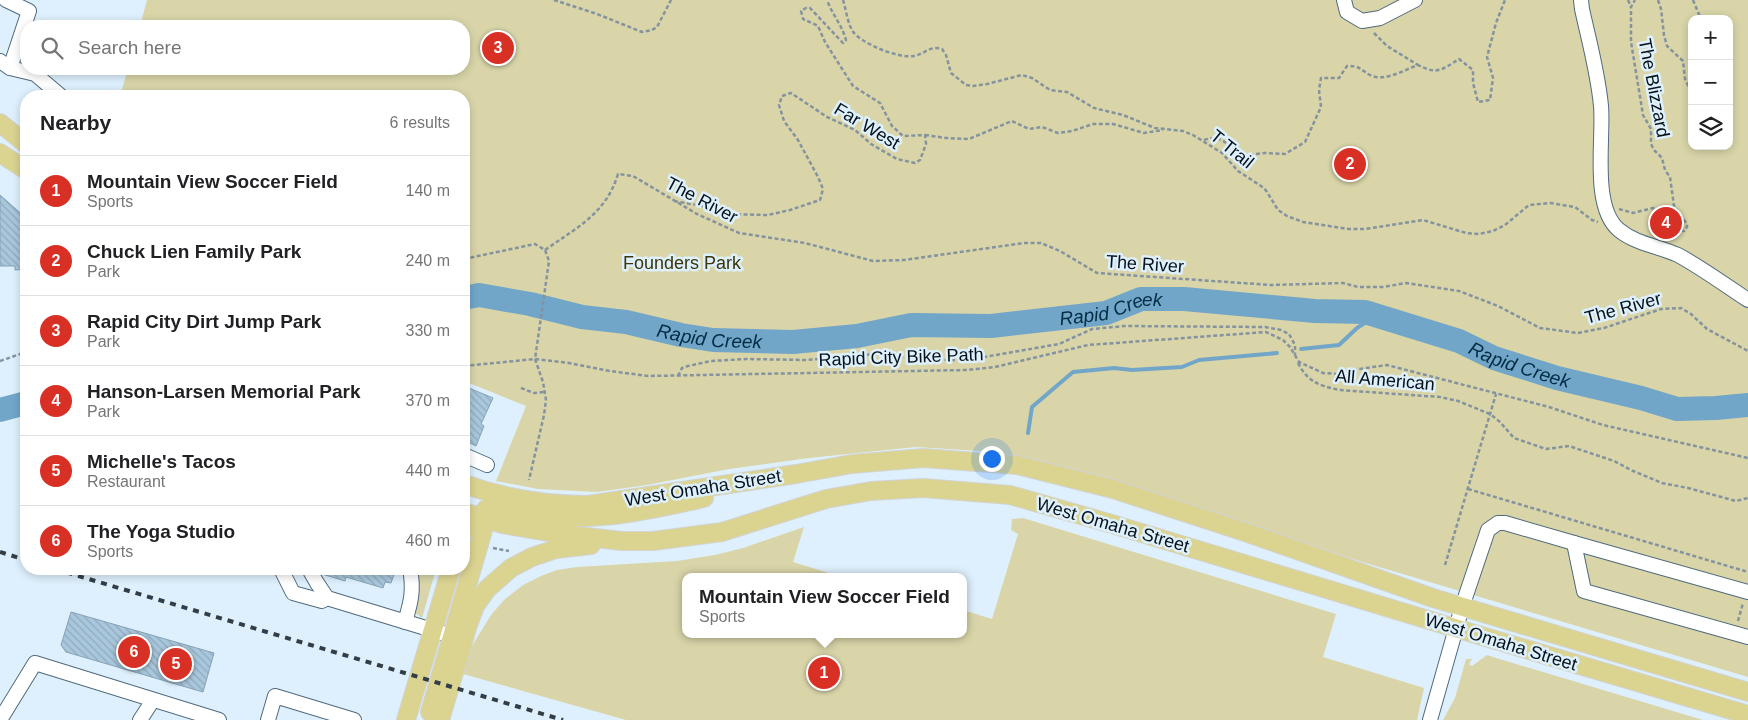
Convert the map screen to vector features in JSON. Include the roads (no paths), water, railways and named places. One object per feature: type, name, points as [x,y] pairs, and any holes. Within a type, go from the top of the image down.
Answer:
[{"type":"main road","points":[[0,123],[20,141]]},
{"type":"main road","points":[[0,134],[20,143]]},
{"type":"main road","points":[[0,153],[20,166]]},
{"type":"main road","name":"West Omaha Street","points":[[470,486],[495,494],[529,500],[564,505],[588,505],[852,464],[923,458],[1017,465],[1122,492],[1248,533],[1462,607],[1748,692]]},
{"type":"main road","points":[[473,520],[501,508],[560,516],[585,517],[636,513],[709,497],[796,474]]},
{"type":"main road","points":[[470,487],[482,498],[473,520],[470,537]]},
{"type":"main road","name":"West Omaha Street","points":[[473,520],[622,541],[653,541],[722,532],[826,499],[871,491],[923,488],[1010,495],[1748,715]]},
{"type":"main road","points":[[440,720],[468,625],[475,606],[487,589],[511,568],[532,557],[556,549],[622,541]]},
{"type":"main road","points":[[406,720],[449,575]]},
{"type":"main road","points":[[428,720],[452,636],[463,575]]},
{"type":"street","points":[[6,0],[30,5],[24,20]]},
{"type":"street","points":[[1344,0],[1347,12],[1362,21],[1380,18],[1415,0]]},
{"type":"street","points":[[1581,0],[1595,66],[1601,107],[1600,181],[1608,216],[1619,230],[1645,244],[1677,255],[1748,300]]},
{"type":"street","points":[[20,29],[5,64],[20,69]]},
{"type":"street","points":[[36,75],[54,90]]},
{"type":"street","points":[[470,458],[487,465]]},
{"type":"street","points":[[1430,720],[1455,628],[1485,536],[1488,530],[1498,524],[1513,525],[1747,592]]},
{"type":"street","points":[[1574,543],[1584,590],[1748,637]]},
{"type":"street","points":[[284,575],[293,593],[322,601],[327,598]]},
{"type":"street","points":[[312,575],[327,598],[452,636]]},
{"type":"street","points":[[405,622],[412,599],[410,575]]},
{"type":"street","points":[[0,720],[35,663],[219,720]]},
{"type":"street","points":[[268,720],[275,696],[354,720]]},
{"type":"street","points":[[140,720],[153,700]]},
{"type":"waterway","name":"Rapid Creek","points":[[470,297],[479,295],[530,304],[582,317],[626,322],[681,335],[713,340],[793,342],[857,336],[911,325],[991,326],[1106,313],[1141,299],[1184,299],[1315,311],[1365,312],[1459,341],[1494,358],[1557,378],[1641,398],[1677,409],[1748,405]]},
{"type":"waterway","points":[[1301,349],[1339,345],[1357,328],[1377,315]]},
{"type":"waterway","points":[[1028,433],[1032,407],[1073,372],[1114,368],[1132,370],[1182,367],[1199,360],[1277,353]]},
{"type":"waterway","name":"Rapid Creek","points":[[0,410],[20,405]]},
{"type":"railway","points":[[0,552],[20,558]]},
{"type":"railway","points":[[75,575],[563,720]]},
{"type":"place","name":"Rapid City Dirt Jump Park","points":[[498,48]]},
{"type":"place","name":"Chuck Lien Family Park","points":[[1350,164]]},
{"type":"place","name":"Hanson-Larsen Memorial Park","points":[[1666,223]]},
{"type":"place","name":"The Yoga Studio","points":[[134,652]]},
{"type":"place","name":"Michelle's Tacos","points":[[176,664]]},
{"type":"place","name":"Mountain View Soccer Field","points":[[824,673]]},
{"type":"park label","name":"Founders Park","points":[[682,263]]}]
